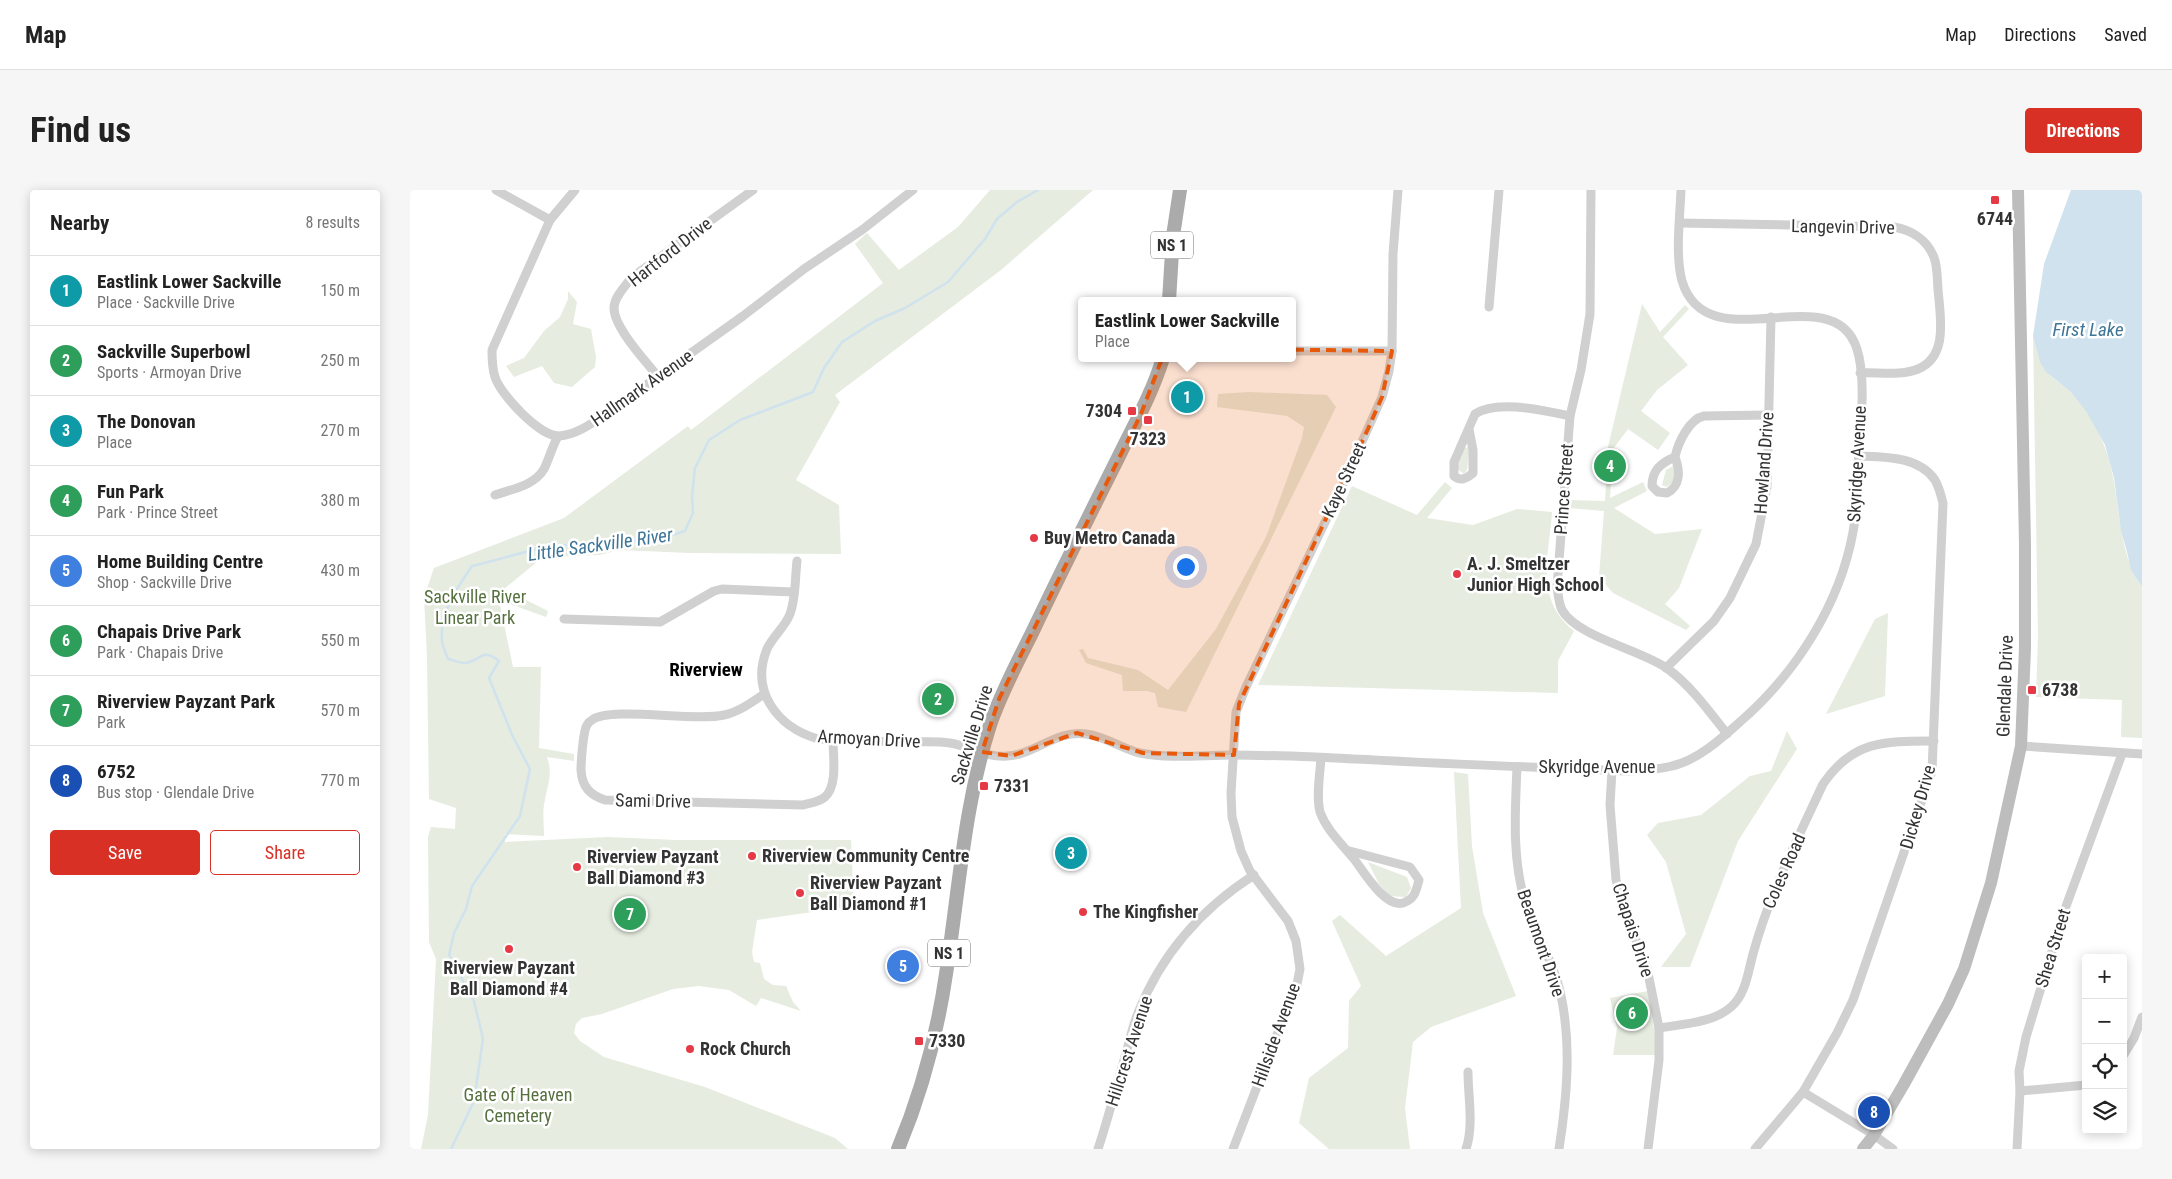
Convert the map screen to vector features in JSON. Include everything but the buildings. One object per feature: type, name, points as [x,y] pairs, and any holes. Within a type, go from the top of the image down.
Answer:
[{"type":"main road","name":"NS 1","points":[[1168,297],[1172,236],[1180,190]]},
{"type":"main road","name":"Glendale Drive","points":[[1863,1149],[1874,1135],[1948,1004],[1964,969],[1991,882],[2020,746],[2025,657],[2025,545],[2018,190]]},
{"type":"main road","name":"Sackville Drive","points":[[898,1149],[925,1076],[939,1014],[972,795],[982,752],[999,699],[1141,414],[1156,381],[1162,362]]},
{"type":"street","points":[[496,190],[550,220]]},
{"type":"street","points":[[495,495],[527,484],[537,478],[543,470],[558,436],[545,432],[535,425],[505,394],[495,379],[492,350],[550,220],[575,190]]},
{"type":"street","name":"Hartford Drive","points":[[658,376],[617,323],[614,308],[618,295],[631,278],[753,190]]},
{"type":"street","name":"Hallmark Avenue","points":[[558,436],[586,428],[804,269],[862,230],[913,190]]},
{"type":"street","name":"Kaye Street","points":[[1234,754],[1236,712],[1239,704],[1382,397],[1392,351],[1394,254],[1398,190]]},
{"type":"street","points":[[1489,308],[1499,190]]},
{"type":"street","name":"Prince Street","points":[[1591,190],[1590,314],[1581,370],[1570,416],[1557,587],[1561,609],[1569,618],[1583,628],[1666,668],[1700,700],[1726,734]]},
{"type":"street","name":"Skyridge Avenue","points":[[982,752],[1001,757],[1011,756],[1077,733],[1097,736],[1143,753],[1175,756],[1234,754],[1517,767],[1640,770],[1671,766],[1706,750],[1726,734],[1772,691],[1811,639],[1827,611],[1836,587],[1852,536],[1858,492],[1859,355],[1848,332],[1840,325],[1821,318],[1722,318],[1700,310],[1689,296],[1681,278],[1679,261],[1681,190]]},
{"type":"street","name":"Langevin Drive","points":[[1680,223],[1894,227],[1906,229],[1915,234],[1933,255],[1936,266],[1942,333],[1936,351],[1926,364],[1918,369],[1906,372],[1860,373]]},
{"type":"street","name":"Howland Drive","points":[[1666,668],[1691,645],[1720,613],[1730,598],[1756,544],[1767,487],[1767,415],[1771,317]]},
{"type":"street","points":[[1296,351],[1392,351]]},
{"type":"street","points":[[1469,429],[1473,450],[1473,473],[1465,479],[1459,479],[1454,476],[1454,462],[1475,414],[1488,408],[1533,409],[1570,416]]},
{"type":"street","points":[[1675,457],[1680,440],[1692,423],[1700,417],[1767,415]]},
{"type":"street","name":"Dickey Drive","points":[[1755,1149],[1803,1092],[1837,1033],[1853,1000],[1932,771],[1943,503],[1936,482],[1923,468],[1909,461],[1859,456]]},
{"type":"street","points":[[764,694],[762,666],[768,648],[790,613],[797,560]]},
{"type":"street","points":[[564,619],[660,622],[714,590],[794,592]]},
{"type":"street","name":"Armoyan Drive","points":[[764,694],[785,724],[803,735],[818,739],[943,742],[982,752]]},
{"type":"street","name":"Sami Drive","points":[[764,694],[725,715],[707,717],[612,714],[600,716],[586,726],[581,770],[584,785],[592,795],[605,800],[803,805],[816,802],[825,797],[831,785],[833,740]]},
{"type":"street","name":"Coles Road","points":[[1659,1028],[1704,1020],[1721,1014],[1733,1006],[1743,990],[1764,915],[1823,784],[1834,768],[1849,755],[1867,746],[1886,742],[1934,741]]},
{"type":"street","points":[[2020,746],[2142,754]]},
{"type":"street","name":"Hillside Avenue","points":[[1233,1149],[1278,1032],[1295,994],[1300,969],[1296,941],[1288,921],[1254,876],[1241,851],[1232,817],[1231,793],[1234,754]]},
{"type":"street","name":"Shea Street","points":[[2017,1149],[2020,1091],[2019,1071],[2026,1037],[2065,909],[2122,754]]},
{"type":"street","points":[[1321,758],[1320,810],[1336,840],[1381,894],[1391,902],[1397,905],[1408,901],[1416,895],[1418,880],[1410,867],[1346,850]]},
{"type":"street","name":"Beaumont Drive","points":[[1517,767],[1514,840],[1518,873],[1535,930],[1560,990],[1568,1057],[1566,1094],[1559,1149]]},
{"type":"street","name":"Chapais Drive","points":[[1612,770],[1610,805],[1616,880],[1628,920],[1648,968],[1659,1028],[1659,1060],[1648,1149]]},
{"type":"street","name":"Hillcrest Avenue","points":[[1098,1149],[1137,1014],[1152,982],[1169,954],[1190,927],[1231,890],[1254,876]]},
{"type":"street","points":[[2127,1049],[2134,1038],[2142,1017]]},
{"type":"street","points":[[1466,1149],[1469,1139],[1470,1122],[1468,1072]]},
{"type":"street","points":[[2020,1091],[2082,1085]]},
{"type":"street","points":[[1803,1092],[1874,1135],[1893,1149]]},
{"type":"highlighted area","points":[[1166,348],[1392,351],[1382,397],[1239,704],[1234,755],[1143,753],[1077,733],[1011,756],[982,752],[999,699],[1141,414]]},
{"type":"green space","points":[[990,190],[1093,190],[1001,270],[835,395],[840,402],[796,480],[839,505],[841,554],[690,553],[620,550],[599,555],[543,557],[504,589],[548,611],[546,617],[499,600],[513,667],[541,667],[539,748],[574,754],[574,761],[547,757],[550,774],[544,809],[544,836],[505,834],[505,842],[608,837],[676,840],[851,840],[854,906],[757,920],[752,952],[754,962],[760,963],[764,979],[773,985],[786,986],[793,1002],[801,1011],[761,998],[756,1006],[729,990],[699,986],[673,989],[602,1014],[582,1018],[576,1024],[574,1033],[580,1041],[604,1057],[705,1087],[835,1138],[848,1149],[421,1149],[428,1115],[436,959],[429,942],[428,837],[431,827],[455,829],[456,808],[429,799],[427,657],[424,597],[434,568],[564,518],[688,426],[691,430],[883,283],[855,244],[867,233],[899,270],[958,227]]},
{"type":"green space","points":[[568,291],[577,302],[573,324],[591,329],[596,357],[595,367],[572,387],[554,383],[542,366],[514,377],[506,366],[524,358],[544,331],[560,317],[568,299]]},
{"type":"green space","points":[[1642,304],[1660,332],[1685,305],[1689,309],[1663,337],[1688,365],[1657,390],[1641,411],[1670,433],[1658,450],[1628,429],[1613,449],[1610,498],[1643,482],[1647,491],[1614,508],[1655,534],[1702,529],[1679,588],[1665,604],[1690,626],[1686,630],[1613,593],[1599,577],[1604,511],[1569,508],[1570,500],[1605,501],[1608,447]]},
{"type":"green space","points":[[2033,336],[2043,367],[2075,396],[2095,425],[2110,465],[2122,537],[2133,571],[2142,587],[2142,738],[2121,737],[2122,700],[2036,697],[2038,636]]},
{"type":"green space","points":[[1249,392],[1327,395],[1336,407],[1186,712],[1158,707],[1155,693],[1123,691],[1122,675],[1086,663],[1079,650],[1083,649],[1088,658],[1138,670],[1168,690],[1216,629],[1266,537],[1302,438],[1304,427],[1287,416],[1217,407],[1218,394]]},
{"type":"green space","points":[[1470,446],[1467,470],[1464,474],[1456,468],[1463,449]]},
{"type":"green space","points":[[1675,465],[1674,481],[1667,487],[1662,485],[1666,470]]},
{"type":"green space","points":[[1445,482],[1452,488],[1427,518],[1473,525],[1517,509],[1552,512],[1547,561],[1549,591],[1553,605],[1561,619],[1574,631],[1558,661],[1558,693],[1258,685],[1352,486],[1417,515]]},
{"type":"green space","points":[[1888,613],[1885,696],[1826,714],[1875,619]]},
{"type":"green space","points":[[1787,731],[1797,749],[1738,841],[1690,967],[1661,967],[1686,934],[1666,862],[1647,835],[1658,823],[1701,815],[1750,776],[1771,771]]},
{"type":"green space","points":[[1454,772],[1468,774],[1472,846],[1483,913],[1516,996],[1431,1027],[1413,1042],[1405,1108],[1410,1149],[1329,1149],[1299,1123],[1309,1078],[1348,1048],[1349,1001],[1361,986],[1332,921],[1340,915],[1386,956],[1461,908]]},
{"type":"green space","points":[[1368,862],[1407,877],[1411,888],[1406,897],[1389,896],[1379,884]]},
{"type":"green space","points":[[1648,991],[1655,1035],[1655,1055],[1613,1055],[1617,1028],[1610,998]]},
{"type":"water","name":"First Lake","points":[[2071,190],[2142,190],[2142,587],[2131,570],[2121,531],[2114,478],[2105,445],[2086,411],[2071,392],[2046,372],[2040,362],[2033,336],[2044,264]]},
{"type":"waterway","name":"Little Sackville River","points":[[451,1149],[474,1101],[483,1039],[474,1001],[449,955],[454,933],[466,909],[472,886],[520,816],[530,769],[513,737],[489,678],[499,661],[489,655],[485,655],[470,662],[461,663],[448,659],[444,650],[442,640],[443,620],[450,601],[461,583],[472,566],[534,550],[555,546],[653,539],[685,531],[693,513],[692,496],[695,468],[709,440],[740,420],[813,392],[824,368],[842,342],[875,321],[905,308],[948,282],[985,239],[997,219],[1017,202],[1038,190]]},
{"type":"place","name":"6744","points":[[1995,200]]},
{"type":"place","name":"Eastlink Lower Sackville","points":[[1187,397]]},
{"type":"place","name":"7304","points":[[1132,411]]},
{"type":"place","name":"7323","points":[[1148,420]]},
{"type":"place","name":"Fun Park","points":[[1610,466]]},
{"type":"place","name":"Buy Metro Canada","points":[[1034,538]]},
{"type":"place","name":"A. J. Smeltzer Junior High School","points":[[1457,574]]},
{"type":"place","name":"6738","points":[[2032,690]]},
{"type":"place","name":"Sackville Superbowl","points":[[938,699]]},
{"type":"place","name":"7331","points":[[984,786]]},
{"type":"place","name":"The Donovan","points":[[1071,853]]},
{"type":"place","name":"Riverview Community Centre","points":[[752,856]]},
{"type":"place","name":"Riverview Payzant Ball Diamond #3","points":[[577,867]]},
{"type":"place","name":"Riverview Payzant Ball Diamond #1","points":[[800,893]]},
{"type":"place","name":"The Kingfisher","points":[[1083,912]]},
{"type":"place","name":"Riverview Payzant Park","points":[[630,914]]},
{"type":"place","name":"Riverview Payzant Ball Diamond #4","points":[[509,949]]},
{"type":"place","name":"Home Building Centre","points":[[903,966]]},
{"type":"place","name":"Chapais Drive Park","points":[[1632,1013]]},
{"type":"place","name":"7330","points":[[919,1041]]},
{"type":"place","name":"Rock Church","points":[[690,1049]]},
{"type":"place","name":"6752","points":[[1874,1112]]},
{"type":"district","name":"Riverview","points":[[706,669]]},
{"type":"park label","name":"Sackville River Linear Park","points":[[475,607]]},
{"type":"park label","name":"Gate of Heaven Cemetery","points":[[518,1105]]}]
